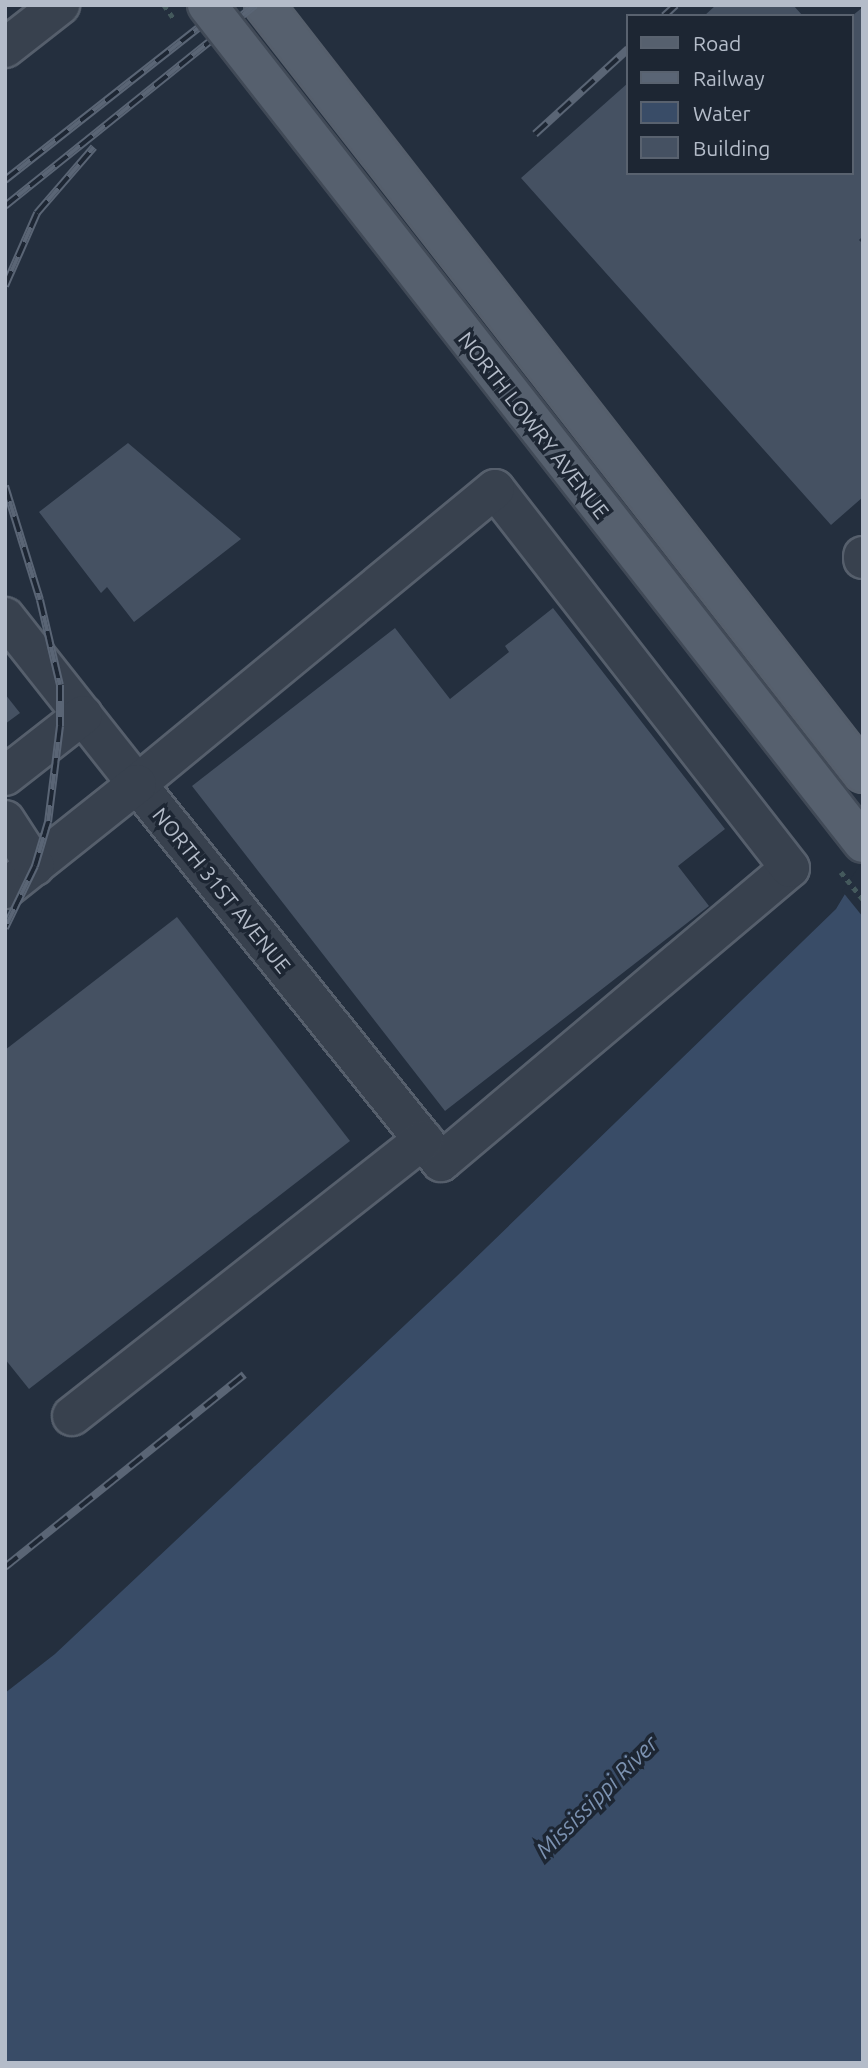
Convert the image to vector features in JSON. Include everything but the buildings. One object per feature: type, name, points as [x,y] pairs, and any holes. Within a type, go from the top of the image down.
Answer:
[{"type":"main road","name":"NORTH LOWRY AVENUE","points":[[206,5],[863,843]]},
{"type":"main road","points":[[264,5],[863,773]]},
{"type":"street","points":[[5,48],[60,5]]},
{"type":"street","points":[[5,890],[495,489],[790,868],[432,1151],[72,1416]]},
{"type":"street","name":"NORTH 31ST AVENUE","points":[[5,617],[432,1151]]},
{"type":"street","points":[[5,776],[83,715]]},
{"type":"street","points":[[5,820],[35,866]]},
{"type":"water","name":"Mississippi River","points":[[863,864],[863,2063],[5,2063],[5,1693],[55,1654],[457,1276],[836,909]]},
{"type":"pier","points":[[863,861],[863,917],[842,891]]},
{"type":"railway","points":[[5,180],[227,5]]},
{"type":"railway","points":[[5,206],[255,5]]},
{"type":"railway","points":[[666,14],[676,5]]},
{"type":"railway","points":[[535,134],[626,51]]},
{"type":"railway","points":[[5,286],[37,213],[94,147]]},
{"type":"railway","points":[[5,486],[40,600],[60,685],[60,726],[48,822],[35,866],[5,928]]},
{"type":"railway","points":[[5,1567],[244,1375]]}]
